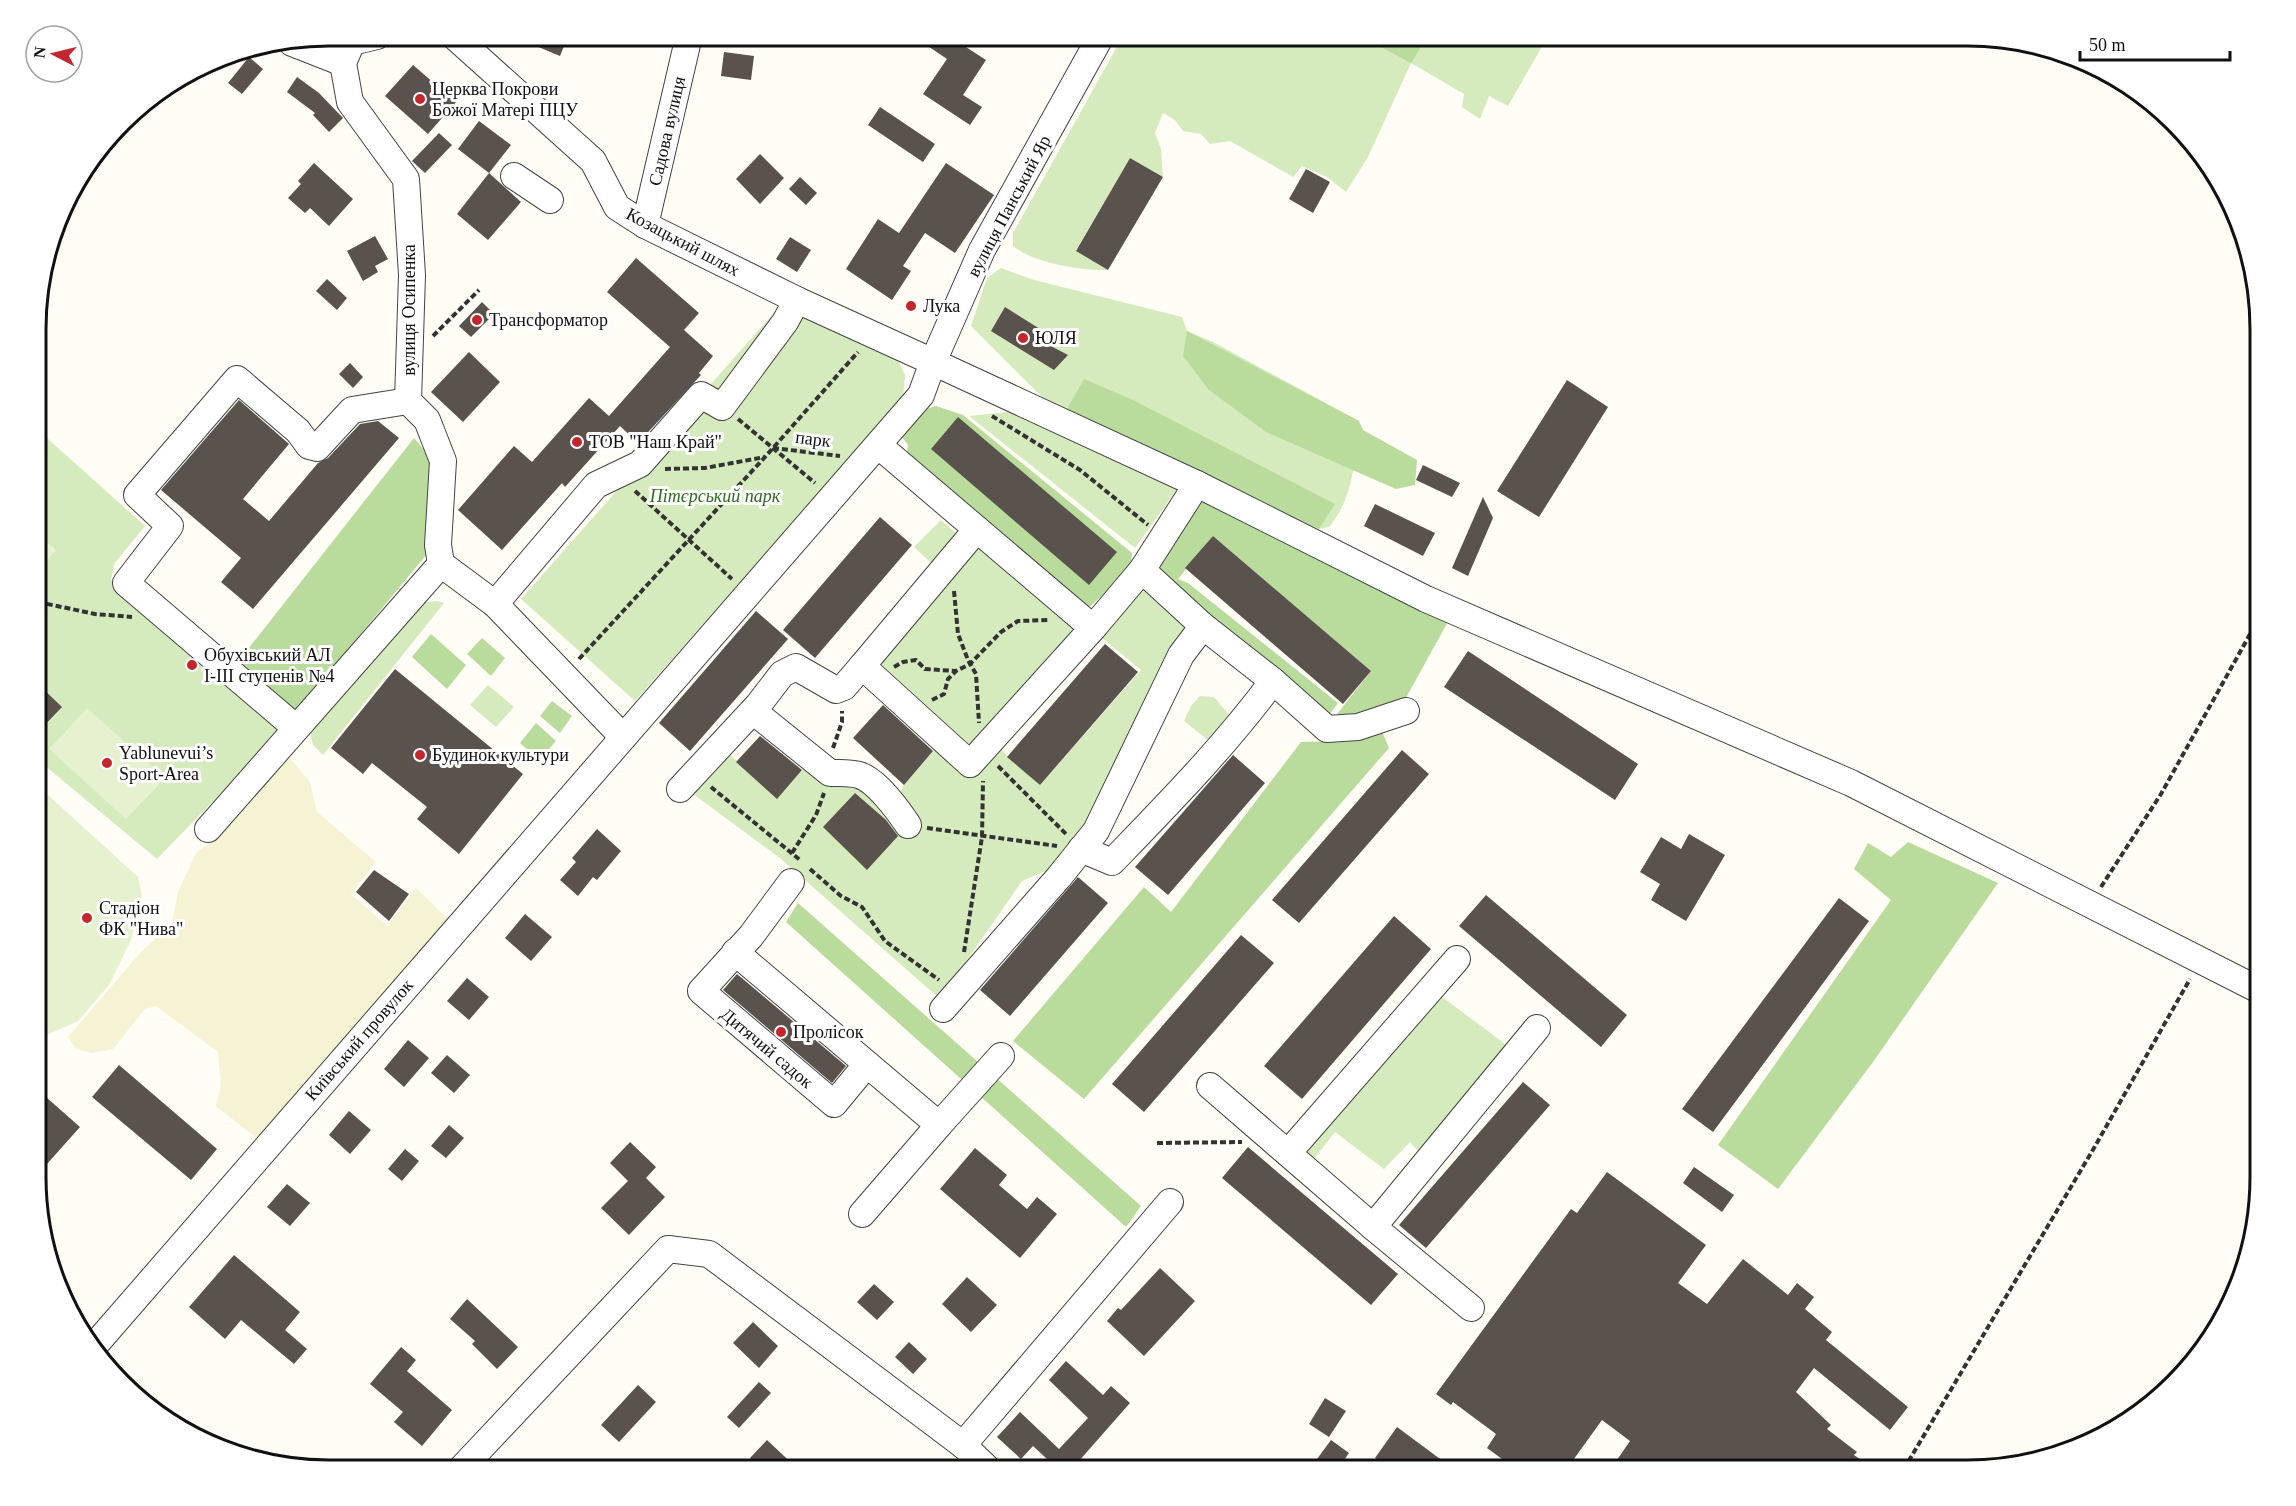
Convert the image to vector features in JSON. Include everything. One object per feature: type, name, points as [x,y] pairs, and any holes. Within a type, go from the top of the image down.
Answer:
[{"type":"street","name":"вулиця Осипенка","points":[[356,46],[350,102],[406,179],[412,275],[408,401],[427,420],[443,461],[438,545],[441,564]]},
{"type":"street","name":"Козацький шлях","points":[[465,46],[593,161],[617,207],[645,225],[797,300],[933,362]]},
{"type":"street","name":"Садова вулиця","points":[[645,225],[686,46]]},
{"type":"street","name":"вулиця Панський Яр","points":[[747,594],[921,395],[982,250],[1095,46]]},
{"type":"street","points":[[514,176],[550,200]]},
{"type":"street","points":[[495,604],[596,485],[640,464],[701,395],[722,407],[785,322],[797,300]]},
{"type":"street","points":[[933,362],[1197,484],[1426,599],[1851,783],[2250,985]]},
{"type":"street","points":[[296,728],[126,583],[170,526],[137,495],[237,380],[297,431],[309,446],[317,448],[352,410],[408,401]]},
{"type":"street","points":[[878,445],[1084,620]]},
{"type":"street","points":[[862,666],[970,764],[983,751],[1084,620],[1142,570],[1197,484]]},
{"type":"street","points":[[688,781],[753,711],[782,674],[796,667],[836,690],[844,687],[977,529]]},
{"type":"street","points":[[208,830],[441,564],[495,604],[623,737]]},
{"type":"street","points":[[1142,570],[1203,626],[1273,681],[1327,729],[1358,727],[1406,711]]},
{"type":"street","name":"Київський провулок","points":[[99,1341],[747,594]]},
{"type":"street","points":[[950,1001],[1059,878],[1096,831],[1181,655],[1203,626]]},
{"type":"street","points":[[1081,849],[1112,862],[1198,772],[1273,681]]},
{"type":"street","points":[[753,711],[830,773],[847,772],[862,775],[888,798],[908,825]]},
{"type":"street","name":"Дитячий садок","points":[[791,882],[751,936],[701,991],[834,1104],[867,1064]]},
{"type":"street","points":[[735,952],[939,1125]]},
{"type":"street","points":[[1288,1154],[1457,958]]},
{"type":"street","points":[[1373,1227],[1537,1028]]},
{"type":"street","points":[[862,1214],[1001,1056]]},
{"type":"street","points":[[1210,1086],[1471,1308]]},
{"type":"street","points":[[963,1445],[1170,1202]]},
{"type":"street","points":[[469,1460],[668,1249],[709,1254],[963,1445],[979,1460]]},
{"type":"path","points":[[410,360],[479,290]]},
{"type":"path","points":[[562,674],[584,656],[765,457],[837,377],[870,333]]},
{"type":"path","points":[[722,407],[822,489]]},
{"type":"path","points":[[988,414],[1080,470],[1150,527],[1156,547]]},
{"type":"path","name":"парк","points":[[772,448],[842,456]]},
{"type":"path","points":[[640,464],[658,469],[705,468],[765,457]]},
{"type":"path","points":[[615,475],[747,594]]},
{"type":"path","points":[[947,564],[953,578],[958,634],[976,674],[980,739],[983,751],[982,837],[962,960]]},
{"type":"path","points":[[46,604],[94,614],[169,619]]},
{"type":"path","points":[[919,717],[926,702],[944,694],[948,679],[956,671],[970,664],[1001,632],[1018,621],[1041,622],[1063,618],[1084,620]]},
{"type":"path","points":[[2090,905],[2161,794],[2250,634]]},
{"type":"path","points":[[862,666],[894,667],[903,662],[916,660],[925,669],[956,671]]},
{"type":"path","points":[[983,751],[1081,849]]},
{"type":"path","points":[[688,781],[722,798],[792,853],[841,896],[862,907],[885,941],[950,1001]]},
{"type":"path","points":[[908,825],[1081,849]]},
{"type":"path","points":[[1909,1460],[2094,1148],[2200,960]]},
{"type":"path","points":[[1157,1143],[1245,1142]]},
{"type":"shaded area","points":[[289,757],[310,782],[317,812],[376,862],[351,894],[387,926],[416,888],[448,919],[259,1140],[216,1106],[221,1086],[218,1052],[156,1006],[145,1009],[113,1049],[92,1053],[76,1049],[68,1037],[141,952],[172,923],[178,892],[196,853],[217,838]]},
{"type":"green space","points":[[1117,46],[1542,46],[1508,106],[1489,96],[1480,119],[1462,107],[1464,94],[1411,63],[1368,157],[1346,192],[1327,177],[1302,166],[1293,177],[1230,141],[1210,144],[1201,134],[1183,131],[1175,120],[1163,113],[1155,133],[1161,149],[1163,177],[1130,158],[1076,250],[1108,270],[1072,267],[1033,257],[1013,246],[1013,233]]},
{"type":"green space","points":[[1379,46],[1422,46],[1411,63]]},
{"type":"green space","points":[[1001,268],[1034,280],[1182,317],[1187,331],[1213,342],[1359,421],[1352,477],[1344,503],[1329,527],[1319,529],[1116,436],[1046,401],[971,326],[987,278]]},
{"type":"green space","name":"Пітєрський парк","points":[[780,306],[897,358],[905,375],[903,398],[635,701],[521,599]]},
{"type":"green space","points":[[1187,331],[1359,421],[1363,430],[1417,460],[1415,485],[1396,489],[1266,432],[1209,390],[1183,356]]},
{"type":"green space","points":[[1084,379],[1133,400],[1335,504],[1319,529],[1065,413]]},
{"type":"green space","points":[[936,406],[963,415],[1132,553],[1131,569],[1084,612],[906,459],[908,445],[899,433],[916,412]]},
{"type":"green space","points":[[1018,411],[1180,485],[1135,548],[969,416]]},
{"type":"green space","points":[[46,437],[145,526],[114,564],[111,580],[285,727],[157,859],[46,767]]},
{"type":"green space","points":[[414,438],[436,464],[432,548],[296,712],[237,663]]},
{"type":"green space","points":[[1198,493],[1450,618],[1402,705],[1330,723],[1371,671],[1213,536],[1178,579],[1188,583],[1338,703],[1326,719],[1149,569]]},
{"type":"green space","points":[[941,520],[966,542],[941,572],[914,547]]},
{"type":"green space","points":[[46,542],[56,550],[46,561]]},
{"type":"green space","points":[[978,543],[1078,631],[969,750],[877,668]]},
{"type":"green space","points":[[1142,583],[1191,629],[1072,860],[1022,881],[940,999],[780,858],[689,791],[724,749],[777,798],[808,764],[893,804],[904,785],[941,745],[976,775],[1000,747],[1040,785],[1141,670],[1101,637]]},
{"type":"green space","points":[[437,601],[444,603],[323,755],[313,745],[309,728],[419,603]]},
{"type":"green space","points":[[431,634],[466,665],[447,689],[412,657]]},
{"type":"green space","points":[[482,638],[505,658],[491,676],[467,654]]},
{"type":"green space","points":[[488,685],[514,707],[496,727],[470,705]]},
{"type":"green space","points":[[1200,696],[1214,697],[1230,716],[1222,730],[1208,740],[1184,721],[1191,706]]},
{"type":"green space","points":[[552,701],[572,716],[560,733],[540,716]]},
{"type":"green space","name":"Yablunevui’s Sport-Area","points":[[87,708],[165,778],[126,819],[49,749]]},
{"type":"green space","points":[[536,723],[556,741],[539,760],[520,743]]},
{"type":"green space","points":[[1382,731],[1389,748],[1084,1099],[1013,1041],[1144,887],[1171,912],[1301,742],[1340,741]]},
{"type":"green space","name":"Стадіон ФК \"Нива\"","points":[[46,793],[138,877],[142,896],[131,940],[109,985],[78,1021],[46,1035]]},
{"type":"green space","points":[[1908,842],[1998,883],[1873,1062],[1778,1189],[1718,1145],[1891,900],[1854,869],[1868,843],[1891,857]]},
{"type":"green space","points":[[798,903],[1141,1206],[1126,1227],[786,922]]},
{"type":"green space","points":[[1438,994],[1508,1046],[1419,1152],[1410,1142],[1384,1169],[1335,1132],[1307,1168],[1296,1158]]},
{"type":"building","points":[[536,46],[564,46],[560,56]]},
{"type":"building","points":[[928,46],[964,46],[986,60],[963,95],[982,107],[970,125],[923,94],[947,59]]},
{"type":"building","points":[[724,52],[754,56],[751,80],[721,76]]},
{"type":"building","points":[[248,58],[263,69],[242,94],[228,83]]},
{"type":"building","name":"Церква Покрови Божої Матері ПЦУ","points":[[413,65],[456,102],[428,134],[385,96]]},
{"type":"building","points":[[297,77],[319,93],[343,118],[329,132],[313,115],[315,113],[287,92]]},
{"type":"building","points":[[880,107],[935,144],[923,162],[868,125]]},
{"type":"building","points":[[479,121],[511,145],[489,173],[458,149]]},
{"type":"building","points":[[439,133],[452,145],[425,173],[412,161]]},
{"type":"building","points":[[760,154],[784,178],[760,204],[736,179]]},
{"type":"building","points":[[1130,158],[1163,177],[1108,270],[1076,251]]},
{"type":"building","points":[[314,163],[353,199],[329,226],[310,208],[305,213],[288,198],[301,184],[298,181]]},
{"type":"building","points":[[946,163],[994,195],[955,253],[925,233],[903,266],[911,271],[892,300],[846,269],[878,219],[899,233]]},
{"type":"building","points":[[1306,169],[1330,182],[1313,213],[1289,199]]},
{"type":"building","points":[[489,173],[521,202],[488,240],[457,214]]},
{"type":"building","points":[[800,177],[817,193],[806,205],[789,189]]},
{"type":"building","points":[[375,236],[388,259],[375,266],[378,272],[363,281],[347,251]]},
{"type":"building","points":[[790,237],[811,250],[797,272],[776,259]]},
{"type":"building","points":[[636,258],[699,313],[684,330],[713,356],[699,373],[701,375],[638,443],[620,426],[565,487],[562,483],[502,550],[458,510],[514,446],[532,462],[589,398],[609,416],[670,347],[607,292]]},
{"type":"building","points":[[327,279],[347,298],[337,310],[316,291]]},
{"type":"building","name":"Трансформатор","points":[[482,302],[494,314],[471,337],[459,326]]},
{"type":"building","name":"ЮЛЯ","points":[[1005,307],[1048,334],[1043,342],[1068,355],[1054,370],[991,331]]},
{"type":"building","points":[[469,352],[500,382],[463,422],[431,392]]},
{"type":"building","points":[[350,363],[363,377],[353,388],[339,374]]},
{"type":"building","points":[[1567,380],[1608,407],[1539,517],[1497,491]]},
{"type":"building","points":[[239,400],[289,444],[243,499],[269,521],[318,463],[328,458],[360,424],[378,421],[399,438],[253,609],[221,582],[241,558],[161,490]]},
{"type":"building","points":[[958,417],[1117,552],[1089,585],[931,449]]},
{"type":"building","points":[[1423,465],[1460,483],[1452,497],[1416,480]]},
{"type":"building","points":[[1483,497],[1493,518],[1468,576],[1452,568]]},
{"type":"building","points":[[1375,504],[1435,533],[1423,556],[1364,526]]},
{"type":"building","points":[[880,517],[912,545],[815,658],[783,630]]},
{"type":"building","points":[[1213,536],[1371,671],[1343,704],[1185,568]]},
{"type":"building","points":[[756,611],[788,639],[690,751],[659,723]]},
{"type":"building","points":[[1105,644],[1138,672],[1040,785],[1007,757]]},
{"type":"building","points":[[1468,651],[1638,764],[1615,800],[1444,687]]},
{"type":"building","name":"Будинок культури","points":[[395,669],[523,774],[459,854],[417,819],[427,807],[372,763],[363,774],[331,748]]},
{"type":"building","points":[[46,692],[62,707],[46,724]]},
{"type":"building","points":[[883,705],[933,751],[904,785],[853,738]]},
{"type":"building","points":[[760,736],[802,770],[777,799],[736,762]]},
{"type":"building","points":[[1402,750],[1429,774],[1299,923],[1272,900]]},
{"type":"building","points":[[1233,755],[1265,783],[1168,895],[1135,867]]},
{"type":"building","points":[[855,793],[886,820],[898,836],[867,870],[823,827]]},
{"type":"building","points":[[597,829],[621,851],[597,880],[593,877],[578,896],[560,880],[576,862],[572,858]]},
{"type":"building","points":[[1689,834],[1725,855],[1686,921],[1651,900],[1660,884],[1640,872],[1661,837],[1681,849]]},
{"type":"building","points":[[374,870],[409,894],[389,921],[356,892]]},
{"type":"building","points":[[1078,877],[1108,903],[1010,1016],[980,990]]},
{"type":"building","points":[[1486,895],[1627,1015],[1601,1047],[1459,926]]},
{"type":"building","points":[[1839,898],[1869,921],[1713,1132],[1682,1109]]},
{"type":"building","points":[[525,914],[552,937],[531,961],[505,938]]},
{"type":"building","points":[[1394,916],[1431,949],[1302,1099],[1264,1066]]},
{"type":"building","points":[[1241,935],[1274,963],[1144,1112],[1112,1084]]},
{"type":"building","points":[[737,974],[846,1066],[832,1083],[723,990]]},
{"type":"building","points":[[467,978],[489,997],[469,1020],[447,1001]]},
{"type":"building","points":[[408,1040],[429,1058],[404,1087],[384,1069]]},
{"type":"building","points":[[447,1055],[470,1075],[454,1093],[431,1073]]},
{"type":"building","points":[[119,1065],[217,1149],[191,1180],[92,1097]]},
{"type":"building","points":[[1523,1082],[1550,1105],[1426,1248],[1399,1225]]},
{"type":"building","points":[[46,1097],[80,1127],[46,1165]]},
{"type":"building","points":[[349,1111],[371,1130],[350,1154],[329,1135]]},
{"type":"building","points":[[449,1125],[464,1138],[446,1158],[431,1146]]},
{"type":"building","points":[[630,1142],[656,1167],[646,1178],[665,1197],[629,1235],[601,1208],[628,1181],[610,1163]]},
{"type":"building","points":[[1248,1147],[1398,1274],[1371,1305],[1222,1178]]},
{"type":"building","points":[[975,1148],[1007,1175],[999,1185],[1027,1209],[1037,1197],[1057,1214],[1020,1258],[940,1189]]},
{"type":"building","points":[[405,1149],[419,1161],[402,1181],[388,1169]]},
{"type":"building","points":[[1694,1167],[1734,1195],[1722,1212],[1683,1183]]},
{"type":"building","points":[[1607,1172],[1706,1245],[1678,1283],[1707,1304],[1743,1259],[1788,1295],[1797,1283],[1814,1297],[1805,1309],[1832,1332],[1826,1340],[1908,1407],[1890,1430],[1814,1368],[1796,1392],[1831,1425],[1827,1429],[1857,1452],[1854,1455],[1861,1460],[1617,1460],[1630,1441],[1602,1420],[1573,1460],[1503,1460],[1487,1448],[1496,1434],[1453,1402],[1451,1405],[1436,1394],[1571,1209],[1577,1213]]},
{"type":"building","points":[[287,1184],[310,1203],[290,1226],[267,1207]]},
{"type":"building","points":[[234,1255],[300,1312],[285,1330],[307,1349],[294,1364],[241,1320],[225,1339],[189,1307]]},
{"type":"building","points":[[1160,1268],[1195,1301],[1144,1356],[1107,1321],[1118,1308],[1121,1310]]},
{"type":"building","points":[[967,1277],[997,1305],[971,1332],[942,1304]]},
{"type":"building","points":[[874,1284],[894,1302],[877,1320],[857,1302]]},
{"type":"building","points":[[467,1299],[518,1347],[497,1369],[472,1344],[475,1341],[450,1319]]},
{"type":"building","points":[[753,1322],[778,1346],[759,1368],[733,1343]]},
{"type":"building","points":[[909,1342],[927,1359],[913,1374],[895,1357]]},
{"type":"building","points":[[401,1347],[416,1360],[407,1371],[452,1410],[422,1446],[394,1422],[403,1412],[370,1384]]},
{"type":"building","points":[[1066,1361],[1103,1395],[1111,1386],[1130,1403],[1080,1460],[1048,1460],[1033,1446],[1021,1459],[997,1437],[1020,1412],[1059,1449],[1088,1418],[1049,1380]]},
{"type":"building","points":[[759,1382],[771,1393],[739,1428],[727,1417]]},
{"type":"building","points":[[638,1385],[656,1402],[619,1442],[601,1425]]},
{"type":"building","points":[[1325,1398],[1346,1411],[1329,1437],[1309,1424]]},
{"type":"building","points":[[1397,1427],[1442,1460],[1378,1460],[1375,1458]]},
{"type":"building","points":[[767,1440],[788,1460],[752,1460],[750,1458]]},
{"type":"building","points":[[1331,1440],[1349,1453],[1344,1460],[1316,1460]]},
{"type":"place","name":"Церква Покрови Божої Матері ПЦУ","points":[[420,99]]},
{"type":"place","name":"Лука","points":[[911,306]]},
{"type":"place","name":"Трансформатор","points":[[477,320]]},
{"type":"place","name":"ЮЛЯ","points":[[1023,338]]},
{"type":"place","name":"ТОВ \"Наш Край\"","points":[[577,442]]},
{"type":"place","name":"Обухівський АЛ І-ІІІ ступенів №4","points":[[192,665]]},
{"type":"place","name":"Будинок культури","points":[[420,755]]},
{"type":"place","name":"Yablunevui’s Sport-Area","points":[[107,763]]},
{"type":"place","name":"Стадіон ФК \"Нива\"","points":[[87,918]]},
{"type":"place","name":"Пролісок","points":[[781,1032]]}]
